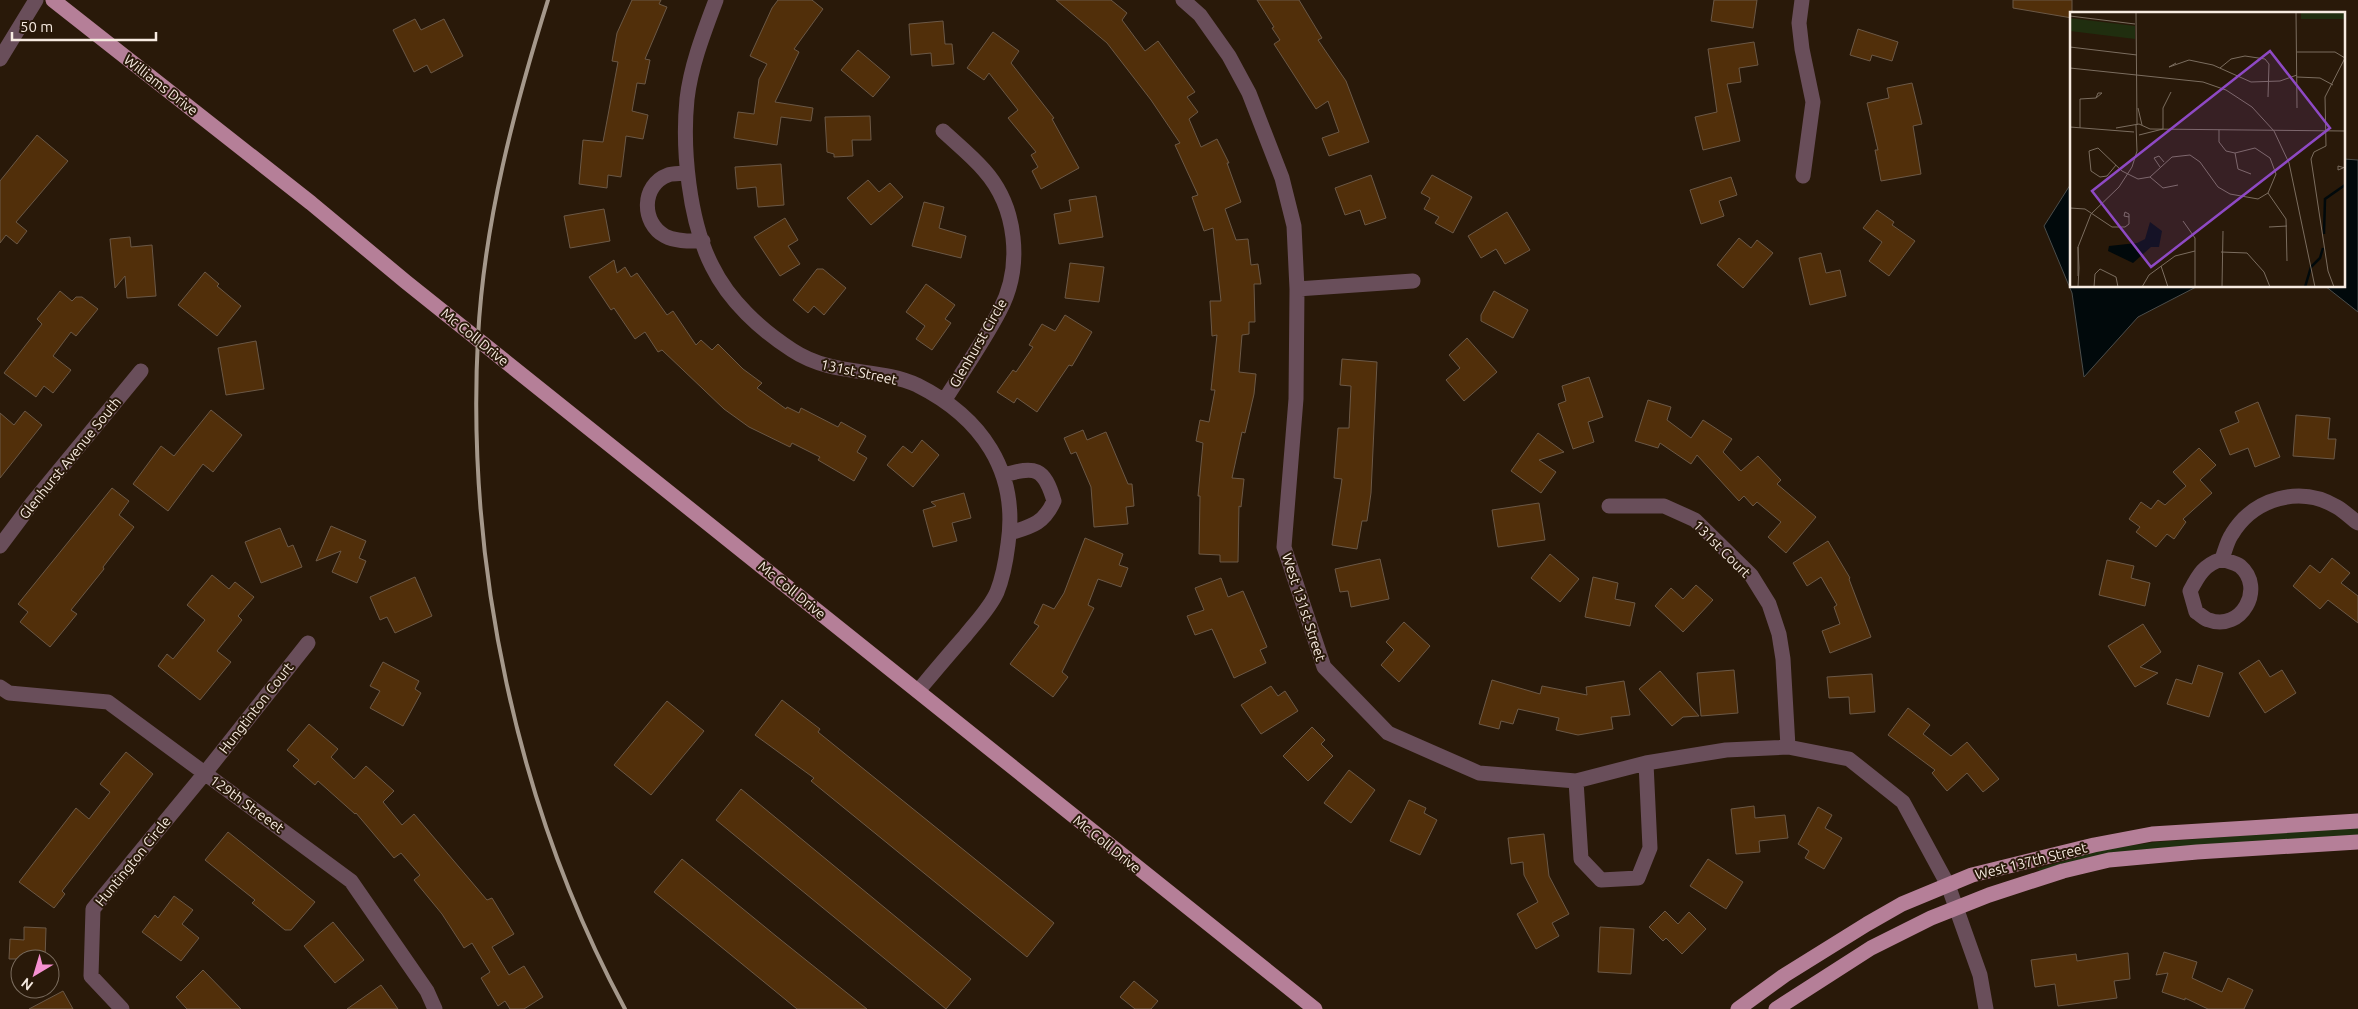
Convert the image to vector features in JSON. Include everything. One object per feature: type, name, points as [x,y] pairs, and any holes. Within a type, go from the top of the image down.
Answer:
[{"type":"main road","name":"Williams Drive","points":[[53,0],[269,170]]},
{"type":"main road","name":"Mc Coll Drive","points":[[269,170],[406,282],[1315,1009]]},
{"type":"main road","name":"West 137th Street","points":[[1738,1009],[1785,974],[1833,943],[1902,904],[1972,875],[2094,844],[2152,834],[2358,821]]},
{"type":"main road","name":"West 137th Street","points":[[1776,1009],[1871,948],[1958,908],[2063,871],[2109,860],[2197,852],[2358,842]]},
{"type":"street","points":[[0,59],[36,0]]},
{"type":"street","name":"131st Street","points":[[716,0],[695,62],[687,99],[687,173],[692,207],[712,266],[743,310],[794,351],[818,364],[915,384],[944,401],[974,426],[992,450],[1004,475],[1010,504],[1010,533],[1006,563],[996,593],[980,617],[918,690]]},
{"type":"street","name":"West 131st Street","points":[[1183,0],[1200,15],[1229,56],[1249,93],[1282,178],[1294,226],[1297,289],[1296,399],[1284,547],[1324,667],[1388,733],[1479,773],[1576,781],[1646,764],[1726,750],[1788,747],[1849,759],[1903,802],[1948,884],[1980,975],[1986,1009]]},
{"type":"street","points":[[1802,0],[1799,23],[1802,49],[1813,102],[1803,176]]},
{"type":"street","name":"Glenhurst Circle","points":[[943,131],[985,171],[1002,197],[1012,222],[1014,248],[1012,279],[1001,309],[944,401]]},
{"type":"street","points":[[687,173],[668,174],[652,185],[647,198],[648,214],[654,228],[666,237],[703,241]]},
{"type":"street","points":[[1297,289],[1413,281]]},
{"type":"street","name":"Glenhurst Avenue South","points":[[0,546],[32,502],[141,371]]},
{"type":"street","points":[[1004,475],[1026,468],[1036,471],[1049,483],[1054,501],[1048,515],[1033,526],[1010,533]]},
{"type":"street","points":[[2222,559],[2240,566],[2247,578],[2251,592],[2248,606],[2239,616],[2223,622],[2209,620],[2196,612],[2190,591],[2199,574],[2208,564],[2222,559],[2232,534],[2248,514],[2264,502],[2289,497],[2314,498],[2336,506],[2358,523]]},
{"type":"street","name":"131st Court","points":[[1609,506],[1664,506],[1695,520],[1751,575],[1769,604],[1780,634],[1788,747]]},
{"type":"street","name":"Hungtinton Court","points":[[205,773],[308,642]]},
{"type":"street","name":"129th Streeet","points":[[0,687],[9,693],[108,702],[351,881],[427,991],[435,1009]]},
{"type":"street","points":[[1576,781],[1581,859],[1601,880],[1638,878],[1650,848],[1646,764]]},
{"type":"street","name":"Huntington Circle","points":[[122,1009],[92,976],[93,909],[205,773]]},
{"type":"green space","points":[[2358,827],[2358,835],[2040,871],[2037,869],[2106,849],[2156,842]]},
{"type":"shaded area","points":[[2346,159],[2358,160],[2358,312],[2328,288],[2346,288]]},
{"type":"shaded area","points":[[2070,185],[2070,288],[2194,288],[2138,317],[2084,377],[2072,293],[2044,226]]},
{"type":"building","points":[[632,0],[661,0],[659,4],[667,7],[645,59],[650,60],[645,84],[637,83],[632,111],[648,115],[643,139],[626,136],[621,177],[608,175],[607,188],[579,184],[583,140],[603,142],[618,62],[612,61],[617,33]]},
{"type":"building","points":[[778,0],[812,0],[823,9],[794,49],[799,52],[775,102],[813,108],[811,121],[781,117],[777,145],[734,138],[738,112],[754,114],[759,79],[767,64],[750,56],[772,8]]},
{"type":"building","points":[[1056,0],[1111,0],[1127,13],[1122,20],[1145,51],[1158,41],[1195,92],[1187,97],[1198,112],[1189,119],[1201,147],[1217,139],[1229,163],[1227,163],[1241,202],[1225,209],[1236,240],[1248,239],[1251,265],[1258,264],[1261,284],[1254,284],[1255,322],[1249,322],[1249,334],[1242,335],[1239,372],[1256,374],[1254,394],[1245,433],[1242,432],[1232,478],[1244,479],[1241,507],[1239,506],[1238,562],[1220,562],[1220,555],[1199,554],[1200,496],[1198,496],[1203,443],[1196,441],[1200,420],[1209,422],[1215,390],[1211,390],[1217,335],[1212,336],[1210,301],[1221,301],[1213,228],[1204,231],[1192,197],[1198,195],[1175,145],[1180,143],[1151,100],[1107,43]]},
{"type":"building","points":[[1257,0],[1299,0],[1322,38],[1318,40],[1346,81],[1369,142],[1329,156],[1322,138],[1339,132],[1328,101],[1316,109],[1274,44],[1280,40]]},
{"type":"building","points":[[1714,0],[1757,0],[1753,28],[1711,21]]},
{"type":"building","points":[[2013,0],[2072,0],[2070,18],[2013,8]]},
{"type":"building","points":[[415,19],[421,30],[444,19],[463,56],[431,73],[427,65],[414,72],[393,30]]},
{"type":"building","points":[[943,21],[945,44],[952,44],[954,64],[932,66],[931,53],[911,55],[909,24]]},
{"type":"building","points":[[1858,29],[1898,42],[1892,61],[1872,55],[1870,61],[1850,55]]},
{"type":"building","points":[[993,32],[1019,51],[1011,63],[1054,118],[1052,119],[1079,168],[1041,189],[1032,171],[1038,167],[1031,155],[1036,152],[1008,118],[1018,110],[989,73],[984,80],[967,68]]},
{"type":"building","points":[[1754,42],[1758,65],[1739,68],[1741,82],[1727,84],[1740,141],[1703,150],[1695,117],[1717,112],[1708,49]]},
{"type":"building","points":[[858,50],[890,77],[873,97],[841,70]]},
{"type":"building","points":[[1912,83],[1922,124],[1913,126],[1921,174],[1881,181],[1875,150],[1878,150],[1867,103],[1889,98],[1887,88]]},
{"type":"building","points":[[870,116],[871,140],[852,140],[853,156],[834,157],[834,154],[827,152],[825,117]]},
{"type":"building","points":[[37,135],[68,161],[16,222],[27,231],[17,244],[6,235],[0,243],[0,181]]},
{"type":"building","points":[[781,164],[784,205],[758,207],[756,187],[737,189],[735,167]]},
{"type":"building","points":[[1371,175],[1386,218],[1365,225],[1360,210],[1345,215],[1335,188]]},
{"type":"building","points":[[1432,175],[1472,197],[1453,233],[1435,223],[1439,217],[1424,209],[1430,198],[1421,193]]},
{"type":"building","points":[[1731,177],[1737,195],[1719,201],[1724,216],[1701,224],[1690,190]]},
{"type":"building","points":[[868,180],[879,192],[890,183],[903,197],[871,225],[847,198]]},
{"type":"building","points":[[1096,196],[1103,237],[1059,244],[1054,214],[1071,211],[1069,200]]},
{"type":"building","points":[[924,202],[944,207],[939,228],[966,236],[961,258],[912,246]]},
{"type":"building","points":[[604,209],[610,241],[570,248],[564,216]]},
{"type":"building","points":[[1877,210],[1894,222],[1892,225],[1915,241],[1889,276],[1869,261],[1882,242],[1863,228]]},
{"type":"building","points":[[1507,212],[1530,250],[1505,264],[1496,249],[1481,258],[1468,236]]},
{"type":"building","points":[[785,218],[798,240],[788,246],[800,264],[780,276],[754,237]]},
{"type":"building","points":[[130,237],[131,247],[152,245],[156,296],[127,298],[125,276],[115,288],[110,239]]},
{"type":"building","points":[[1739,238],[1751,248],[1757,240],[1773,253],[1743,288],[1717,265]]},
{"type":"building","points":[[1821,253],[1826,273],[1840,270],[1846,296],[1810,305],[1799,258]]},
{"type":"building","points":[[614,260],[617,273],[625,267],[631,277],[637,273],[667,315],[673,311],[696,345],[701,340],[712,350],[718,344],[743,369],[762,383],[757,388],[786,409],[787,407],[799,413],[801,408],[838,427],[841,422],[866,436],[857,452],[867,458],[854,481],[818,460],[820,457],[792,443],[790,447],[749,427],[724,409],[662,350],[658,352],[645,332],[635,339],[614,308],[611,310],[589,277]]},
{"type":"building","points":[[1070,263],[1104,267],[1099,302],[1065,298]]},
{"type":"building","points":[[817,269],[823,269],[846,288],[824,315],[814,306],[808,313],[793,300]]},
{"type":"building","points":[[205,272],[219,284],[217,286],[241,306],[217,336],[178,305]]},
{"type":"building","points":[[926,284],[955,305],[945,319],[951,323],[932,350],[916,339],[925,326],[906,312]]},
{"type":"building","points":[[60,291],[72,301],[76,297],[82,297],[98,309],[76,336],[71,332],[53,356],[71,370],[53,393],[44,386],[36,397],[4,373],[42,324],[37,319]]},
{"type":"building","points":[[1494,291],[1528,310],[1513,338],[1481,321],[1481,315]]},
{"type":"building","points":[[1065,315],[1092,332],[1072,366],[1069,365],[1037,412],[1017,398],[1014,403],[997,392],[1013,370],[1016,372],[1033,347],[1029,345],[1042,324],[1055,331]]},
{"type":"building","points":[[1467,338],[1497,372],[1464,401],[1446,380],[1460,368],[1449,355]]},
{"type":"building","points":[[256,341],[264,389],[226,395],[218,348]]},
{"type":"building","points":[[1342,359],[1377,362],[1371,493],[1367,521],[1362,521],[1357,549],[1332,545],[1342,479],[1334,478],[1338,428],[1349,428],[1351,386],[1340,385]]},
{"type":"building","points":[[1589,377],[1603,417],[1588,422],[1594,442],[1573,449],[1558,404],[1566,401],[1562,386]]},
{"type":"building","points":[[1648,400],[1671,407],[1667,420],[1691,438],[1703,420],[1732,439],[1723,452],[1741,471],[1758,456],[1781,480],[1777,484],[1816,517],[1786,553],[1768,537],[1781,522],[1757,502],[1753,506],[1744,496],[1739,501],[1697,455],[1691,464],[1660,443],[1658,448],[1635,441]]},
{"type":"building","points":[[2258,402],[2280,457],[2255,467],[2248,448],[2230,455],[2220,430],[2239,422],[2235,412]]},
{"type":"building","points":[[211,410],[242,435],[213,472],[203,464],[168,511],[133,484],[161,446],[174,456]]},
{"type":"building","points":[[25,411],[42,425],[0,478],[0,413],[14,425]]},
{"type":"building","points":[[2296,415],[2330,418],[2328,439],[2336,439],[2334,459],[2293,456]]},
{"type":"building","points":[[1083,430],[1087,440],[1106,432],[1128,484],[1132,484],[1134,506],[1126,507],[1128,524],[1094,527],[1091,487],[1076,452],[1071,454],[1064,438]]},
{"type":"building","points":[[1538,433],[1564,452],[1539,460],[1556,472],[1541,493],[1511,471]]},
{"type":"building","points":[[922,440],[939,455],[913,487],[887,465],[903,446],[912,453]]},
{"type":"building","points":[[2199,448],[2216,465],[2200,480],[2212,493],[2183,519],[2186,522],[2174,539],[2167,534],[2156,547],[2136,532],[2140,527],[2129,519],[2141,502],[2151,509],[2158,500],[2165,505],[2186,486],[2173,472]]},
{"type":"building","points":[[112,488],[129,501],[119,515],[134,527],[71,610],[77,614],[50,647],[20,622],[28,612],[18,604]]},
{"type":"building","points":[[964,493],[971,518],[952,523],[957,541],[933,547],[923,510],[936,506],[931,502]]},
{"type":"building","points":[[1539,503],[1545,540],[1498,547],[1492,510]]},
{"type":"building","points":[[331,526],[366,541],[359,558],[366,561],[357,583],[332,572],[341,551],[316,561]]},
{"type":"building","points":[[280,528],[288,547],[293,545],[302,567],[261,583],[245,542]]},
{"type":"building","points":[[1085,538],[1123,554],[1119,565],[1128,568],[1121,587],[1098,579],[1088,605],[1094,608],[1062,672],[1068,677],[1053,697],[1010,664],[1039,626],[1034,623],[1043,604],[1054,609],[1064,593]]},
{"type":"building","points":[[1828,541],[1850,578],[1871,637],[1830,653],[1822,631],[1840,624],[1834,607],[1837,605],[1821,577],[1807,586],[1793,563]]},
{"type":"building","points":[[1550,554],[1579,579],[1560,602],[1531,578]]},
{"type":"building","points":[[2332,558],[2350,573],[2341,583],[2358,596],[2358,623],[2328,600],[2320,609],[2293,586],[2310,565],[2320,573]]},
{"type":"building","points":[[1380,559],[1389,599],[1351,607],[1348,591],[1340,592],[1335,569]]},
{"type":"building","points":[[2107,560],[2134,566],[2131,578],[2150,583],[2145,606],[2099,595]]},
{"type":"building","points":[[212,575],[229,589],[235,582],[254,597],[238,616],[242,620],[217,651],[231,662],[200,700],[158,666],[167,654],[173,659],[205,620],[187,605]]},
{"type":"building","points":[[415,577],[432,616],[395,633],[387,617],[380,620],[370,597]]},
{"type":"building","points":[[1593,577],[1618,583],[1615,599],[1635,603],[1630,626],[1585,617]]},
{"type":"building","points":[[1221,578],[1228,597],[1243,591],[1267,647],[1260,650],[1266,663],[1234,678],[1212,629],[1195,635],[1187,616],[1204,610],[1195,588]]},
{"type":"building","points":[[1696,585],[1713,600],[1683,632],[1655,606],[1671,588],[1683,599]]},
{"type":"building","points":[[1404,622],[1430,646],[1399,682],[1381,665],[1394,650],[1386,642]]},
{"type":"building","points":[[2143,624],[2161,652],[2140,667],[2158,673],[2135,687],[2108,646]]},
{"type":"building","points":[[2259,660],[2270,677],[2282,670],[2296,693],[2265,713],[2239,673]]},
{"type":"building","points":[[383,662],[419,681],[415,689],[421,693],[403,726],[370,708],[380,691],[370,686]]},
{"type":"building","points":[[2198,665],[2223,673],[2209,717],[2167,704],[2176,679],[2192,684]]},
{"type":"building","points":[[1734,670],[1738,713],[1701,716],[1697,673]]},
{"type":"building","points":[[1660,671],[1699,716],[1683,717],[1672,726],[1639,689]]},
{"type":"building","points":[[1872,674],[1875,712],[1850,714],[1849,697],[1829,698],[1827,677]]},
{"type":"building","points":[[1492,680],[1540,694],[1542,686],[1587,695],[1586,687],[1624,681],[1630,715],[1611,717],[1613,729],[1578,735],[1556,730],[1559,718],[1518,709],[1513,724],[1501,721],[1499,729],[1479,724]]},
{"type":"building","points":[[1271,686],[1278,696],[1285,691],[1298,711],[1261,734],[1241,705]]},
{"type":"building","points":[[782,700],[820,729],[818,732],[1054,923],[1027,957],[811,781],[814,778],[755,735]]},
{"type":"building","points":[[667,701],[704,731],[651,795],[614,765]]},
{"type":"building","points":[[1908,708],[1930,725],[1923,734],[1951,756],[1967,742],[1999,779],[1983,792],[1967,773],[1947,791],[1932,773],[1935,770],[1888,735]]},
{"type":"building","points":[[309,724],[338,749],[331,757],[354,779],[366,766],[394,791],[383,802],[402,825],[414,814],[487,900],[492,898],[514,934],[492,947],[509,975],[524,966],[543,997],[524,1009],[510,1009],[505,1001],[498,1006],[481,978],[490,972],[472,943],[464,948],[442,914],[414,880],[420,875],[401,853],[394,858],[356,813],[318,781],[315,785],[293,766],[299,760],[287,750]]},
{"type":"building","points":[[1312,727],[1325,740],[1321,744],[1333,756],[1308,781],[1283,756]]},
{"type":"building","points":[[126,752],[153,774],[62,891],[65,894],[54,908],[19,882],[76,808],[89,819],[110,792],[100,784]]},
{"type":"building","points":[[1349,770],[1375,790],[1351,823],[1324,803]]},
{"type":"building","points":[[741,789],[971,979],[946,1009],[716,820]]},
{"type":"building","points":[[1409,800],[1426,808],[1424,813],[1437,820],[1420,855],[1390,841]]},
{"type":"building","points":[[1754,806],[1755,818],[1785,815],[1788,838],[1759,841],[1760,852],[1736,854],[1731,809]]},
{"type":"building","points":[[1818,807],[1832,815],[1825,828],[1842,838],[1824,869],[1805,858],[1809,851],[1798,844]]},
{"type":"building","points":[[228,832],[315,902],[291,930],[285,930],[252,903],[255,900],[205,860]]},
{"type":"building","points":[[1544,834],[1549,876],[1569,914],[1552,923],[1559,936],[1536,949],[1517,914],[1538,902],[1524,875],[1523,862],[1511,864],[1508,838]]},
{"type":"building","points":[[682,859],[867,1009],[797,1009],[654,892]]},
{"type":"building","points":[[1708,859],[1743,882],[1726,909],[1690,886]]},
{"type":"building","points":[[174,896],[193,910],[182,924],[199,938],[181,961],[142,932],[155,915],[158,918]]},
{"type":"building","points":[[1665,911],[1678,924],[1689,912],[1706,929],[1682,954],[1666,938],[1663,941],[1649,927]]},
{"type":"building","points":[[333,922],[364,960],[335,983],[304,946]]},
{"type":"building","points":[[24,927],[46,928],[45,949],[10,949],[9,959],[10,939],[24,940]]},
{"type":"building","points":[[1600,927],[1634,929],[1631,974],[1598,972]]},
{"type":"building","points":[[2164,952],[2197,962],[2192,978],[2222,992],[2228,978],[2253,990],[2244,1009],[2208,1009],[2185,998],[2185,1000],[2162,992],[2168,973],[2156,975]]},
{"type":"building","points":[[2128,953],[2130,979],[2114,981],[2117,998],[2058,1006],[2055,984],[2035,987],[2031,960],[2076,954],[2077,961]]},
{"type":"building","points":[[203,970],[241,1009],[187,1009],[176,997]]},
{"type":"building","points":[[1134,981],[1158,1001],[1151,1009],[1135,1009],[1120,997]]},
{"type":"building","points":[[381,985],[398,1009],[347,1009]]},
{"type":"building","points":[[63,991],[73,1009],[29,1009],[48,999],[60,999],[60,993]]},
{"type":"railway","points":[[548,0],[512,124],[502,167],[481,294],[476,423],[481,510],[491,597],[507,683],[528,768],[555,852],[587,932],[625,1009]]}]
